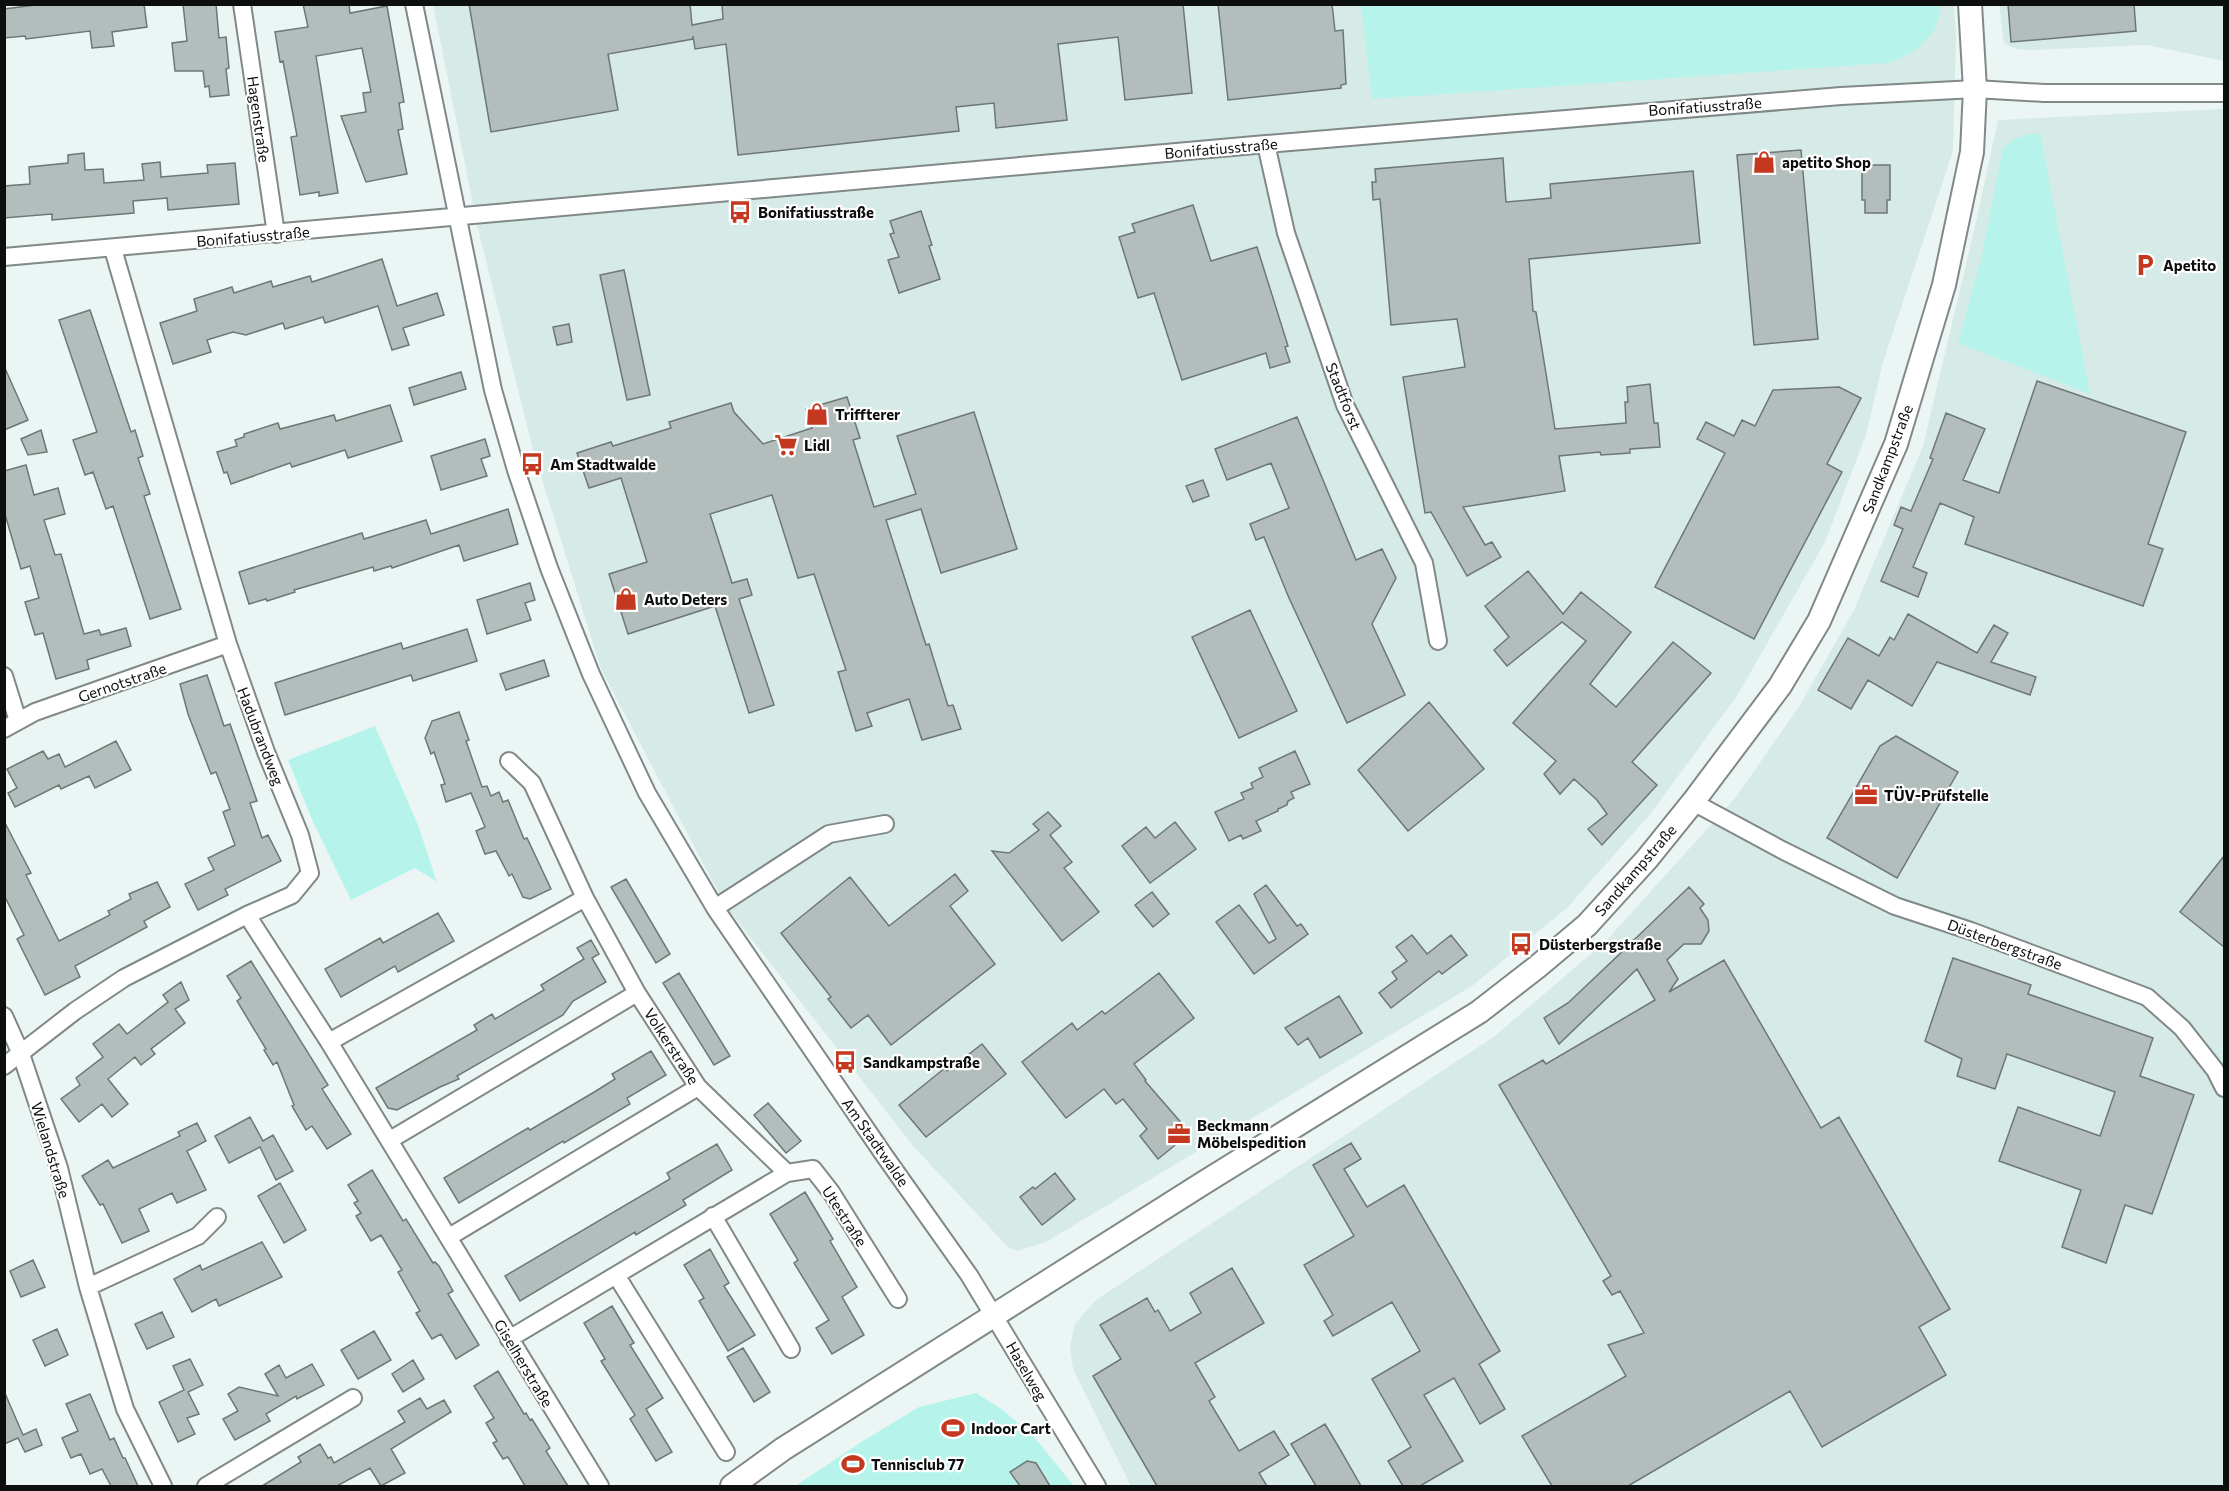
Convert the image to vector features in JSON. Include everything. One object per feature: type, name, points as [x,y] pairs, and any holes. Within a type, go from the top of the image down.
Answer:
[{"type":"street","name":"Hagenstraße","points":[[242,4],[276,234]]},
{"type":"street","name":"Am Stadtwalde","points":[[414,4],[493,390],[516,470],[549,568],[591,674],[647,793],[715,908],[969,1275],[994,1316]]},
{"type":"street","name":"Sandkampstraße","points":[[732,1486],[783,1449],[1479,1012],[1538,967],[1587,925],[1647,859],[1694,802],[1780,686],[1819,621],[1896,444],[1944,285],[1972,152],[1975,89],[1970,4]]},
{"type":"street","name":"Bonifatiusstraße","points":[[4,257],[1662,109],[1852,95],[1975,89],[2044,93],[2224,93]]},
{"type":"street","name":"Stadtforst","points":[[1266,144],[1286,233],[1345,405],[1424,563],[1438,641]]},
{"type":"street","name":"Hadubrandweg","points":[[4,1066],[75,1011],[124,978],[247,915],[292,895],[310,873],[300,835],[266,752],[228,644],[113,249]]},
{"type":"street","name":"Gernotstraße","points":[[4,676],[11,725],[35,712],[228,644]]},
{"type":"street","name":"Volkerstraße","points":[[509,760],[532,783],[585,898],[637,993],[698,1087],[787,1173]]},
{"type":"street","name":"Düsterbergstraße","points":[[1694,802],[1782,850],[1895,906],[1971,931],[2147,997],[2182,1028],[2215,1070],[2224,1088]]},
{"type":"street","points":[[715,908],[829,834],[885,824]]},
{"type":"street","points":[[329,1041],[585,898]]},
{"type":"street","name":"Giselherstraße","points":[[247,915],[329,1041],[449,1237],[508,1339],[600,1486]]},
{"type":"street","points":[[390,1140],[637,993]]},
{"type":"street","name":"Wielandstraße","points":[[4,1016],[21,1054],[59,1168],[88,1287],[125,1409],[163,1486]]},
{"type":"street","points":[[449,1237],[698,1087]]},
{"type":"street","name":"Utestraße","points":[[508,1339],[787,1173],[813,1169],[831,1192],[898,1299]]},
{"type":"street","points":[[712,1216],[791,1348]]},
{"type":"street","points":[[88,1287],[198,1236],[217,1217]]},
{"type":"street","points":[[616,1275],[726,1452]]},
{"type":"street","name":"Haselweg","points":[[994,1316],[1097,1486]]},
{"type":"street","points":[[206,1486],[353,1398]]},
{"type":"shaded area","points":[[433,5],[1954,5],[1956,36],[1953,151],[1883,362],[1866,435],[1825,542],[1737,696],[1651,813],[1568,907],[1472,986],[1046,1242],[1018,1251],[1008,1247],[914,1147],[725,905],[601,669],[533,450],[477,224]]},
{"type":"shaded area","points":[[1361,5],[1940,5],[1936,26],[1924,42],[1907,55],[1887,63],[1372,99]]},
{"type":"shaded area","points":[[1999,5],[2224,5],[2224,61],[2147,45],[2016,49],[2004,43]]},
{"type":"shaded area","points":[[2224,109],[2224,1486],[1131,1486],[1073,1369],[1070,1347],[1075,1324],[1096,1300],[1495,1036],[1606,941],[1736,797],[1800,705],[1854,610],[1923,446],[1998,120]]},
{"type":"shaded area","points":[[2040,133],[2090,394],[1958,343],[1981,259],[2003,148],[2020,137]]},
{"type":"shaded area","points":[[375,726],[418,825],[437,882],[415,868],[351,900],[313,822],[288,760]]},
{"type":"shaded area","name":"Indoor Cart","points":[[976,1393],[1003,1410],[1035,1438],[1074,1486],[795,1486],[919,1407]]},
{"type":"building","points":[[44,4],[144,4],[147,27],[112,32],[114,46],[92,48],[90,31],[26,39],[25,36],[4,38],[4,9]]},
{"type":"building","points":[[183,4],[216,4],[219,38],[226,37],[229,95],[210,97],[209,86],[205,87],[203,71],[175,71],[172,43],[187,41]]},
{"type":"building","points":[[303,4],[349,4],[350,13],[387,6],[404,102],[399,103],[403,129],[398,130],[407,174],[366,182],[341,116],[366,112],[363,93],[371,92],[362,48],[316,56],[338,193],[319,196],[319,192],[300,195],[291,137],[297,136],[283,61],[280,62],[275,32],[308,27]]},
{"type":"building","points":[[469,4],[690,4],[692,25],[723,19],[722,4],[1183,4],[1192,93],[1125,100],[1118,37],[1058,44],[1067,120],[996,128],[994,103],[956,107],[959,131],[738,155],[726,44],[695,49],[693,36],[693,39],[608,54],[618,110],[491,132]]},
{"type":"building","points":[[1218,4],[1332,4],[1335,31],[1343,30],[1346,84],[1341,85],[1341,88],[1228,100]]},
{"type":"building","points":[[2008,4],[2134,4],[2136,31],[2011,42]]},
{"type":"building","points":[[1801,150],[1818,339],[1754,345],[1737,155]]},
{"type":"building","points":[[84,153],[85,170],[103,169],[104,183],[144,180],[142,164],[160,162],[161,177],[208,173],[207,165],[235,163],[239,204],[168,210],[167,198],[133,201],[134,213],[52,220],[52,214],[4,218],[4,186],[30,184],[29,167],[68,163],[68,155]]},
{"type":"building","points":[[1503,158],[1506,202],[1551,198],[1550,184],[1693,171],[1700,243],[1529,259],[1533,311],[1536,312],[1555,429],[1626,423],[1627,387],[1650,384],[1654,423],[1658,423],[1660,447],[1630,449],[1630,453],[1601,455],[1600,452],[1559,456],[1565,491],[1463,507],[1485,545],[1492,542],[1501,557],[1467,576],[1431,512],[1425,513],[1403,377],[1465,367],[1457,319],[1391,325],[1380,199],[1373,200],[1372,182],[1376,182],[1375,169]]},
{"type":"building","points":[[1862,165],[1890,165],[1890,200],[1887,200],[1887,213],[1865,213],[1865,200],[1862,200]]},
{"type":"building","points":[[1193,205],[1211,261],[1257,247],[1288,346],[1285,347],[1290,362],[1270,368],[1266,353],[1182,380],[1154,293],[1138,298],[1119,237],[1135,232],[1132,224]]},
{"type":"building","points":[[921,211],[940,279],[899,293],[888,260],[899,257],[890,234],[894,233],[890,221]]},
{"type":"building","points":[[382,259],[397,306],[437,293],[444,315],[403,328],[409,345],[392,350],[378,306],[325,323],[323,317],[285,329],[283,323],[246,335],[233,332],[207,340],[211,352],[173,364],[160,323],[197,311],[194,299],[232,287],[234,293],[271,281],[273,287],[310,276],[312,282]]},
{"type":"building","points":[[624,270],[650,395],[627,400],[600,275]]},
{"type":"building","points":[[90,310],[131,432],[135,430],[143,456],[138,458],[150,494],[144,496],[181,609],[150,619],[113,506],[106,509],[93,472],[85,475],[73,440],[97,432],[59,320]]},
{"type":"building","points":[[569,324],[572,342],[557,345],[553,327]]},
{"type":"building","points":[[4,366],[28,420],[4,430]]},
{"type":"building","points":[[461,372],[466,389],[414,405],[409,388]]},
{"type":"building","points":[[2037,381],[2186,432],[2148,544],[2163,549],[2143,606],[1965,544],[1974,517],[1940,503],[1913,567],[1927,573],[1918,597],[1881,581],[1903,529],[1894,525],[1901,507],[1911,511],[1933,459],[1930,458],[1946,413],[1985,429],[1963,480],[1999,493]]},
{"type":"building","points":[[1839,387],[1861,398],[1827,464],[1842,472],[1754,639],[1655,587],[1725,453],[1697,439],[1706,422],[1734,436],[1742,420],[1755,426],[1773,390]]},
{"type":"building","points":[[847,397],[860,438],[853,440],[874,507],[916,494],[897,436],[974,412],[1017,549],[941,573],[921,509],[886,520],[926,645],[929,644],[948,706],[953,705],[961,729],[922,740],[909,699],[867,713],[872,726],[856,731],[838,672],[846,670],[814,574],[798,578],[772,495],[710,514],[732,583],[747,579],[752,595],[739,599],[774,705],[749,713],[715,606],[628,634],[609,574],[647,562],[621,478],[589,488],[577,453],[611,442],[613,446],[671,428],[669,422],[731,403],[734,412],[763,444],[812,428],[806,409]]},
{"type":"building","points":[[390,405],[402,441],[348,458],[345,450],[292,467],[290,463],[231,484],[227,472],[224,473],[217,452],[237,446],[235,440],[244,437],[244,434],[278,423],[280,429],[334,415],[336,421]]},
{"type":"building","points":[[1297,417],[1356,560],[1382,549],[1396,578],[1372,624],[1405,695],[1347,723],[1289,598],[1264,537],[1256,540],[1250,524],[1289,508],[1271,463],[1227,480],[1215,449]]},
{"type":"building","points":[[41,430],[47,452],[28,455],[21,439]]},
{"type":"building","points":[[485,439],[490,456],[481,459],[487,476],[441,490],[431,456]]},
{"type":"building","points":[[26,465],[34,495],[58,488],[65,514],[44,520],[55,555],[61,554],[84,634],[99,630],[101,635],[126,628],[131,646],[87,660],[89,669],[56,679],[43,633],[35,635],[25,602],[39,598],[30,566],[21,569],[4,511],[4,471]]},
{"type":"building","points":[[1203,480],[1209,496],[1193,502],[1186,486]]},
{"type":"building","points":[[508,509],[518,544],[464,561],[459,545],[392,568],[391,566],[374,571],[373,567],[294,590],[295,592],[267,601],[266,599],[249,604],[239,572],[362,533],[364,539],[426,520],[431,534]]},
{"type":"building","points":[[1528,571],[1563,614],[1581,592],[1631,632],[1590,684],[1616,707],[1673,642],[1711,673],[1632,762],[1657,785],[1602,845],[1588,829],[1607,814],[1597,800],[1574,779],[1560,794],[1544,774],[1556,761],[1513,723],[1586,641],[1562,622],[1507,666],[1494,650],[1509,637],[1485,606]]},
{"type":"building","points":[[530,583],[535,600],[525,603],[531,620],[487,634],[477,600]]},
{"type":"building","points":[[1250,610],[1297,711],[1239,738],[1192,637]]},
{"type":"building","points":[[1908,614],[1977,653],[1994,625],[2008,633],[1991,662],[2036,677],[2030,695],[1937,662],[1912,706],[1868,680],[1851,709],[1818,690],[1848,638],[1879,656],[1890,637],[1894,640]]},
{"type":"building","points":[[467,629],[477,661],[413,681],[411,675],[285,715],[275,683],[401,643],[403,649]]},
{"type":"building","points":[[544,660],[549,676],[506,690],[500,674]]},
{"type":"building","points":[[207,675],[224,726],[230,724],[257,801],[250,803],[262,838],[268,835],[281,861],[225,889],[228,895],[198,910],[185,884],[214,870],[208,858],[235,845],[223,812],[230,809],[216,772],[211,774],[188,714],[180,684]]},
{"type":"building","points":[[1429,702],[1484,769],[1408,831],[1358,770]]},
{"type":"building","points":[[459,712],[469,740],[466,741],[482,787],[487,786],[491,796],[499,792],[503,802],[508,800],[524,839],[527,838],[551,889],[530,899],[523,897],[512,874],[509,876],[496,851],[485,854],[476,831],[485,827],[471,793],[446,802],[441,785],[445,784],[434,752],[431,754],[425,738],[432,721]]},
{"type":"building","points":[[1896,736],[1958,772],[1897,878],[1827,838],[1880,746]]},
{"type":"building","points":[[116,741],[131,770],[95,788],[89,776],[61,789],[59,785],[15,807],[8,793],[17,788],[7,769],[43,751],[48,759],[59,754],[65,767]]},
{"type":"building","points":[[1295,751],[1310,784],[1291,792],[1294,798],[1288,801],[1287,805],[1256,821],[1261,831],[1243,839],[1241,835],[1229,841],[1215,812],[1244,799],[1241,793],[1253,788],[1251,783],[1263,777],[1259,768]]},
{"type":"building","points":[[1048,812],[1061,826],[1050,835],[1072,862],[1064,868],[1099,912],[1062,941],[992,851],[1009,853],[1039,830],[1033,824]]},
{"type":"building","points":[[4,821],[31,873],[26,875],[59,941],[110,915],[108,911],[131,899],[129,894],[157,882],[170,907],[144,921],[147,927],[75,966],[80,977],[45,995],[17,939],[24,935],[4,895]]},
{"type":"building","points":[[1175,822],[1196,849],[1150,883],[1122,846],[1146,827],[1155,838]]},
{"type":"building","points":[[2224,856],[2224,947],[2180,912]]},
{"type":"building","points":[[955,874],[968,891],[950,906],[995,964],[891,1045],[868,1015],[851,1028],[828,999],[831,997],[781,933],[850,877],[889,926]]},
{"type":"building","points":[[626,879],[670,954],[656,963],[611,887]]},
{"type":"building","points":[[1266,885],[1297,926],[1301,924],[1308,934],[1254,974],[1216,922],[1239,905],[1269,943],[1276,939],[1254,894]]},
{"type":"building","points":[[1689,887],[1704,904],[1700,908],[1708,920],[1709,931],[1701,944],[1684,944],[1667,960],[1678,979],[1669,992],[1724,960],[1821,1128],[1839,1117],[1950,1309],[1919,1327],[1946,1375],[1822,1447],[1790,1391],[1628,1486],[1552,1486],[1522,1436],[1626,1376],[1608,1345],[1644,1333],[1620,1291],[1612,1295],[1603,1281],[1611,1276],[1499,1085],[1543,1060],[1546,1064],[1655,1000],[1637,969],[1559,1044],[1544,1018],[1568,1003],[1627,947],[1626,944],[1635,939]]},
{"type":"building","points":[[1152,892],[1169,914],[1153,927],[1135,905]]},
{"type":"building","points":[[438,913],[454,941],[398,972],[395,966],[341,997],[325,969],[380,938],[383,943]]},
{"type":"building","points":[[1412,935],[1427,954],[1451,935],[1467,955],[1442,974],[1439,971],[1391,1008],[1379,993],[1397,979],[1392,972],[1407,961],[1396,947]]},
{"type":"building","points":[[591,940],[599,954],[592,958],[606,982],[573,1001],[563,1015],[457,1076],[459,1079],[397,1110],[388,1108],[376,1088],[477,1030],[474,1025],[492,1014],[495,1019],[544,990],[541,985],[584,959],[577,948]]},
{"type":"building","points":[[1953,958],[2031,985],[2028,994],[2153,1038],[2140,1076],[2194,1095],[2152,1214],[2125,1205],[2106,1263],[2062,1247],[2081,1190],[1999,1161],[2018,1107],[2100,1136],[2115,1092],[2007,1054],[1995,1089],[1957,1076],[1962,1059],[1925,1041]]},
{"type":"building","points":[[251,961],[328,1085],[322,1089],[351,1134],[327,1149],[312,1126],[306,1130],[292,1106],[294,1105],[277,1062],[273,1065],[237,1001],[241,998],[227,976]]},
{"type":"building","points":[[679,973],[730,1056],[714,1065],[663,983]]},
{"type":"building","points":[[1159,973],[1194,1018],[1134,1064],[1145,1081],[1190,1133],[1158,1159],[1140,1136],[1147,1129],[1123,1099],[1116,1104],[1104,1089],[1066,1118],[1022,1062],[1072,1023],[1077,1030],[1102,1011],[1105,1014]]},
{"type":"building","points":[[181,982],[189,1000],[175,1009],[185,1023],[151,1049],[155,1054],[141,1065],[135,1057],[108,1079],[128,1104],[112,1117],[102,1104],[79,1122],[61,1099],[80,1085],[76,1078],[103,1057],[93,1044],[119,1024],[127,1034],[168,1002],[163,995]]},
{"type":"building","points":[[1339,996],[1362,1033],[1320,1058],[1308,1038],[1298,1045],[1285,1028]]},
{"type":"building","points":[[982,1044],[1006,1074],[926,1137],[899,1105],[945,1068],[947,1071]]},
{"type":"building","points":[[651,1051],[666,1075],[627,1098],[630,1104],[459,1203],[444,1178],[596,1091],[615,1079],[612,1074]]},
{"type":"building","points":[[768,1103],[801,1141],[786,1153],[754,1115]]},
{"type":"building","points":[[250,1117],[263,1141],[273,1135],[293,1171],[276,1180],[260,1147],[229,1163],[215,1136]]},
{"type":"building","points":[[197,1123],[206,1141],[187,1151],[206,1190],[177,1203],[172,1193],[139,1209],[149,1231],[122,1243],[103,1204],[100,1205],[82,1176],[108,1160],[113,1168],[180,1136],[178,1132]]},
{"type":"building","points":[[1351,1143],[1361,1159],[1344,1169],[1367,1207],[1404,1185],[1500,1351],[1479,1364],[1505,1409],[1480,1424],[1454,1378],[1424,1395],[1463,1461],[1420,1486],[1403,1486],[1388,1461],[1411,1447],[1372,1379],[1420,1351],[1392,1302],[1333,1336],[1324,1321],[1333,1315],[1304,1265],[1354,1236],[1313,1165]]},
{"type":"building","points":[[717,1144],[732,1170],[683,1200],[686,1205],[636,1235],[635,1232],[520,1301],[505,1276],[670,1179],[667,1173]]},
{"type":"building","points":[[372,1170],[403,1221],[406,1219],[433,1263],[439,1266],[453,1291],[448,1294],[479,1345],[456,1359],[441,1334],[432,1339],[416,1313],[420,1311],[398,1272],[402,1270],[381,1235],[371,1241],[356,1216],[361,1213],[354,1203],[358,1201],[348,1185]]},
{"type":"building","points":[[1055,1173],[1075,1199],[1042,1225],[1020,1197],[1033,1187],[1035,1189]]},
{"type":"building","points":[[280,1183],[306,1230],[284,1243],[258,1196]]},
{"type":"building","points":[[805,1192],[833,1239],[830,1241],[857,1287],[842,1297],[864,1335],[832,1354],[816,1328],[829,1320],[794,1263],[798,1260],[770,1214]]},
{"type":"building","points":[[262,1242],[282,1277],[219,1306],[216,1299],[192,1312],[174,1279],[200,1265],[202,1270]]},
{"type":"building","points":[[710,1249],[729,1283],[724,1286],[755,1335],[728,1351],[699,1301],[704,1298],[684,1265]]},
{"type":"building","points":[[33,1260],[45,1287],[21,1297],[10,1271]]},
{"type":"building","points":[[1232,1268],[1264,1323],[1195,1363],[1215,1397],[1209,1401],[1239,1451],[1274,1431],[1289,1455],[1259,1473],[1267,1486],[1157,1486],[1093,1376],[1121,1359],[1100,1325],[1147,1298],[1155,1312],[1158,1310],[1170,1331],[1201,1313],[1190,1293]]},
{"type":"building","points":[[612,1306],[634,1343],[630,1345],[663,1398],[646,1409],[672,1452],[656,1461],[630,1419],[635,1415],[601,1361],[605,1359],[584,1323]]},
{"type":"building","points":[[162,1312],[174,1337],[147,1349],[135,1324]]},
{"type":"building","points":[[57,1329],[68,1355],[45,1366],[33,1340]]},
{"type":"building","points":[[374,1331],[391,1360],[358,1379],[341,1350]]},
{"type":"building","points":[[743,1348],[770,1392],[754,1402],[727,1357]]},
{"type":"building","points":[[190,1359],[203,1385],[188,1392],[199,1414],[187,1418],[195,1434],[178,1442],[159,1402],[184,1390],[173,1366]]},
{"type":"building","points":[[413,1360],[424,1379],[403,1392],[392,1374]]},
{"type":"building","points":[[312,1364],[324,1385],[297,1399],[296,1396],[266,1414],[270,1421],[235,1440],[223,1419],[238,1411],[228,1394],[239,1387],[278,1396],[265,1374],[279,1365],[286,1378]]},
{"type":"building","points":[[498,1371],[524,1414],[526,1413],[530,1420],[532,1419],[550,1448],[546,1451],[568,1486],[525,1486],[508,1457],[503,1459],[493,1443],[497,1441],[486,1423],[494,1418],[474,1386]]},
{"type":"building","points":[[4,1391],[23,1435],[36,1429],[42,1445],[25,1452],[18,1438],[4,1444]]},
{"type":"building","points":[[90,1394],[110,1440],[114,1438],[138,1486],[111,1486],[102,1469],[90,1474],[81,1454],[71,1458],[62,1438],[78,1431],[66,1404]]},
{"type":"building","points":[[420,1398],[427,1409],[444,1400],[451,1412],[391,1449],[405,1473],[381,1486],[370,1468],[337,1486],[262,1486],[301,1462],[298,1457],[320,1444],[328,1458],[331,1457],[334,1463],[405,1422],[398,1411]]},
{"type":"building","points":[[1325,1424],[1361,1486],[1316,1486],[1291,1444]]},
{"type":"building","points":[[1027,1461],[1036,1463],[1050,1486],[1020,1486],[1010,1472]]},
{"type":"place","name":"apetito Shop","points":[[1764,162]]},
{"type":"place","name":"Bonifatiusstraße","points":[[740,212]]},
{"type":"place","name":"Apetito","points":[[2145,265]]},
{"type":"place","name":"Triffterer","points":[[817,414]]},
{"type":"place","name":"Lidl","points":[[786,445]]},
{"type":"place","name":"Am Stadtwalde","points":[[532,464]]},
{"type":"place","name":"Auto Deters","points":[[626,599]]},
{"type":"place","name":"TÜV-Prüfstelle","points":[[1866,795]]},
{"type":"place","name":"Düsterbergstraße","points":[[1521,944]]},
{"type":"place","name":"Sandkampstraße","points":[[845,1062]]},
{"type":"place","name":"Beckmann Möbelspedition","points":[[1179,1134]]},
{"type":"place","name":"Indoor Cart","points":[[953,1428]]},
{"type":"place","name":"Tennisclub 77","points":[[853,1464]]}]
